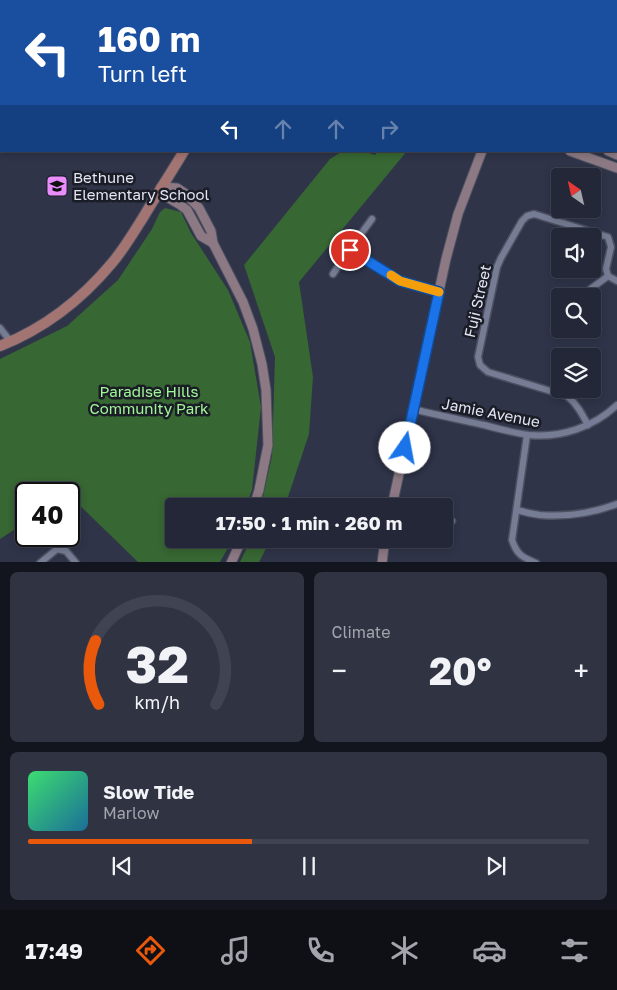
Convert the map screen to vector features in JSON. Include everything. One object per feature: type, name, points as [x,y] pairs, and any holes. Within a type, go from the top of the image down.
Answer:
[{"type":"main road","points":[[0,346],[11,342],[59,313],[79,298],[98,279],[113,263],[127,243],[183,152]]},
{"type":"street","points":[[394,498],[458,214],[482,152]]},
{"type":"street","points":[[573,152],[617,168]]},
{"type":"street","points":[[161,187],[167,197],[187,210],[201,236],[213,243]]},
{"type":"street","points":[[161,187],[178,188],[199,208],[211,230],[213,243],[243,302],[253,329],[262,364],[266,390],[268,444],[256,498]]},
{"type":"street","name":"Fuji Street","points":[[588,425],[574,402],[567,396],[488,372],[480,365],[478,357],[500,258],[522,221],[527,216],[534,214],[608,237],[611,247],[606,269],[608,276]]},
{"type":"street","points":[[333,274],[372,219]]},
{"type":"street","points":[[350,250],[400,281],[439,292]]},
{"type":"street","points":[[592,288],[608,276],[617,281]]},
{"type":"street","points":[[0,328],[11,342]]},
{"type":"street","name":"Jamie Avenue","points":[[413,410],[527,435],[543,436],[558,434],[588,425],[606,415],[617,405]]},
{"type":"street","points":[[527,435],[512,540],[516,550],[522,557],[536,562]]},
{"type":"street","points":[[517,510],[539,515],[565,515],[617,504]]},
{"type":"street","points":[[231,562],[238,548]]},
{"type":"street","points":[[382,562],[384,548]]},
{"type":"street","points":[[40,562],[57,549],[66,551],[76,562]]},
{"type":"green space","points":[[341,152],[365,152],[375,155],[377,152],[406,152],[299,282],[313,377],[309,434],[288,498],[263,498],[272,456],[275,357],[244,265],[330,159]]},
{"type":"green space","name":"Paradise Hills Community Park","points":[[165,208],[181,212],[191,233],[228,290],[250,342],[261,407],[252,490],[249,498],[165,498],[165,548],[228,548],[220,562],[138,562],[80,506],[80,482],[15,482],[15,529],[0,539],[0,359],[67,326],[118,280],[152,229],[160,212]]},
{"type":"green space","points":[[247,548],[266,548],[259,562],[240,562]]},
{"type":"slow traffic","points":[[391,275],[400,281],[439,292]]},
{"type":"place","name":"Bethune Elementary School","points":[[57,186]]},
{"type":"route","points":[[350,250],[400,281],[439,292],[405,448]]}]
